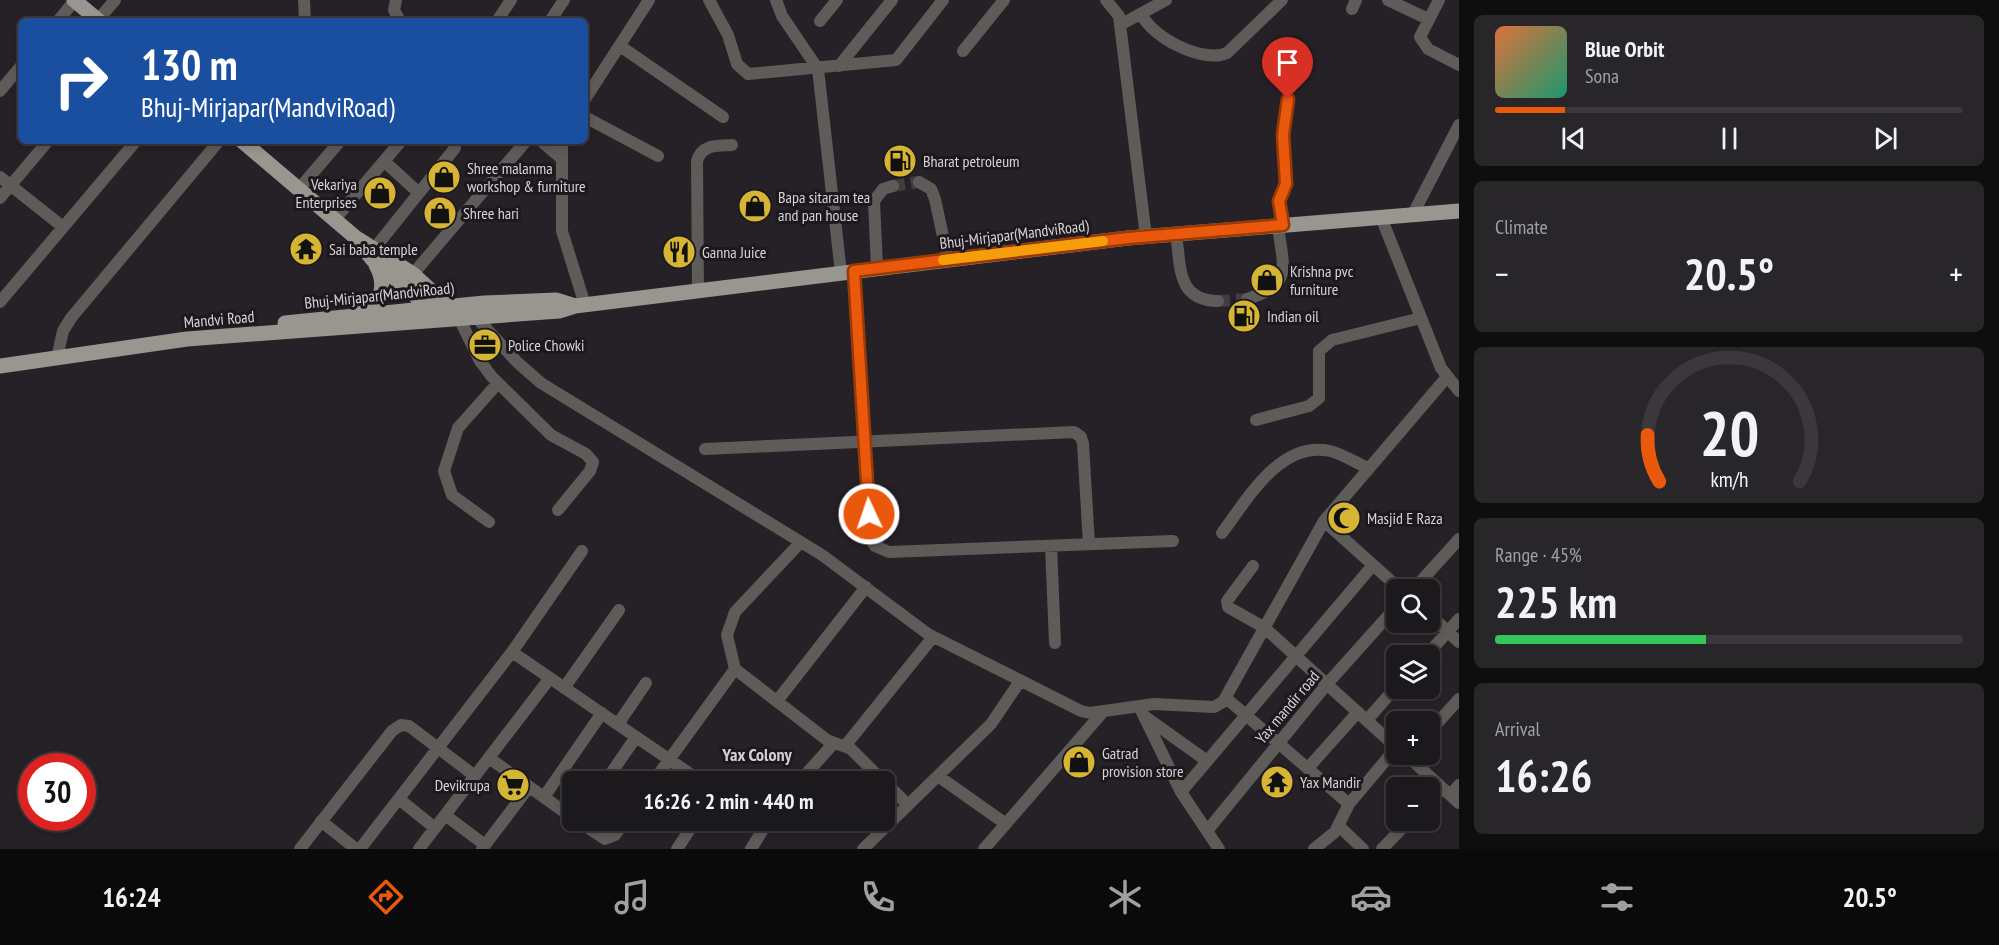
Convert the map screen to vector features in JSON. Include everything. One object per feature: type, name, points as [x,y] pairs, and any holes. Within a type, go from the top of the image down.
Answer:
[{"type":"main road","points":[[75,0],[95,18]]},
{"type":"main road","points":[[246,144],[335,219],[428,308],[445,313]]},
{"type":"main road","name":"Bhuj-Mirjapar(MandviRoad)","points":[[445,313],[459,318],[559,311],[580,305],[1146,237],[1459,211]]},
{"type":"main road","points":[[373,254],[413,274],[445,313]]},
{"type":"main road","points":[[358,315],[371,309],[378,301],[382,288],[382,279],[373,254]]},
{"type":"main road","name":"Bhuj-Mirjapar(MandviRoad)","points":[[445,313],[556,300],[580,305]]},
{"type":"main road","name":"Bhuj-Mirjapar(MandviRoad)","points":[[188,339],[300,320],[428,308]]},
{"type":"main road","name":"Mandvi Road","points":[[0,366],[188,339],[445,313]]},
{"type":"street","points":[[60,18],[75,0]]},
{"type":"street","points":[[100,18],[115,0]]},
{"type":"street","points":[[304,0],[305,18]]},
{"type":"street","points":[[396,0],[394,10],[398,18]]},
{"type":"street","points":[[499,18],[511,0]]},
{"type":"street","points":[[552,18],[564,0]]},
{"type":"street","points":[[588,94],[649,0]]},
{"type":"street","points":[[709,0],[728,35],[737,64],[748,74],[896,60],[943,0]]},
{"type":"street","points":[[776,0],[782,16],[818,69],[847,272],[865,442],[870,538],[880,549],[889,552],[1173,541]]},
{"type":"street","points":[[838,66],[891,0]]},
{"type":"street","points":[[963,51],[1004,0]]},
{"type":"street","points":[[1106,0],[1119,16],[1146,237]]},
{"type":"street","points":[[1142,15],[1146,24],[1160,36],[1203,55],[1219,57],[1227,53],[1282,0]]},
{"type":"street","points":[[1388,0],[1428,19]]},
{"type":"street","points":[[1439,0],[1422,29],[1423,44],[1459,65]]},
{"type":"street","points":[[1120,25],[1142,15],[1163,1]]},
{"type":"street","points":[[820,21],[833,2]]},
{"type":"street","points":[[620,46],[723,117]]},
{"type":"street","points":[[0,91],[18,70]]},
{"type":"street","points":[[1246,299],[1268,292],[1281,279],[1279,201],[1286,184],[1283,135],[1288,99]]},
{"type":"street","points":[[588,119],[657,156]]},
{"type":"street","points":[[1413,214],[1459,125]]},
{"type":"street","points":[[0,198],[45,144]]},
{"type":"street","points":[[0,302],[133,144]]},
{"type":"street","points":[[57,358],[63,331],[71,318],[216,144]]},
{"type":"street","points":[[298,189],[337,144]]},
{"type":"street","points":[[335,219],[400,144]]},
{"type":"street","points":[[413,274],[523,144]]},
{"type":"street","points":[[545,144],[561,158]]},
{"type":"street","points":[[562,144],[562,231],[580,305]]},
{"type":"street","points":[[698,291],[699,154],[708,147],[732,145]]},
{"type":"street","points":[[373,254],[455,148]]},
{"type":"street","points":[[385,162],[419,193]]},
{"type":"street","points":[[0,177],[63,227]]},
{"type":"street","points":[[919,182],[931,189],[935,198],[948,260]]},
{"type":"street","points":[[877,268],[874,201],[883,189],[893,186]]},
{"type":"street","points":[[1381,217],[1447,377],[1459,391]]},
{"type":"street","points":[[1176,234],[1183,283],[1195,297],[1205,301],[1218,301]]},
{"type":"street","points":[[475,316],[516,362],[541,383],[801,542],[933,637],[1081,711],[1102,713],[1141,711],[1164,704],[1214,706],[1226,698],[1324,521],[1447,377]]},
{"type":"street","points":[[459,318],[480,361],[498,383],[551,435],[586,454],[593,462],[590,471],[558,510]]},
{"type":"street","points":[[1256,420],[1309,406],[1319,398],[1319,351],[1332,340],[1422,318]]},
{"type":"street","points":[[489,522],[452,495],[444,471],[458,428],[498,383]]},
{"type":"street","points":[[705,448],[1074,432],[1081,437],[1083,444],[1089,544]]},
{"type":"street","points":[[1221,533],[1263,479],[1285,460],[1300,452],[1332,451],[1368,468]]},
{"type":"street","points":[[1324,521],[1389,579]]},
{"type":"street","points":[[1423,579],[1459,539]]},
{"type":"street","points":[[801,542],[735,612],[727,634],[735,669],[839,745],[856,753],[874,771]]},
{"type":"street","points":[[1051,546],[1055,643]]},
{"type":"street","points":[[321,822],[358,849],[512,652],[582,551]]},
{"type":"street","points":[[1181,792],[1373,565]]},
{"type":"street","points":[[1253,566],[1227,601],[1232,612],[1264,628],[1386,738]]},
{"type":"street","points":[[777,701],[866,587]]},
{"type":"street","points":[[564,688],[619,610]]},
{"type":"street","name":"Yax mandir road","points":[[1207,831],[1327,684],[1386,618]]},
{"type":"street","points":[[1436,645],[1459,619]]},
{"type":"street","points":[[1440,624],[1459,642]]},
{"type":"street","points":[[811,771],[839,745],[933,637]]},
{"type":"street","points":[[512,652],[686,771]]},
{"type":"street","points":[[661,771],[735,669]]},
{"type":"street","points":[[419,849],[550,678]]},
{"type":"street","points":[[863,849],[991,724],[1020,681]]},
{"type":"street","points":[[618,724],[646,683]]},
{"type":"street","points":[[1308,768],[1386,696]]},
{"type":"street","points":[[1226,698],[1349,804]]},
{"type":"street","points":[[1440,720],[1459,699]]},
{"type":"street","points":[[1141,711],[1207,761]]},
{"type":"street","points":[[1141,711],[1181,792],[1219,849]]},
{"type":"street","points":[[544,797],[602,713]]},
{"type":"street","points":[[984,849],[1102,713]]},
{"type":"street","points":[[300,849],[396,727],[409,726],[475,776]]},
{"type":"street","points":[[613,771],[636,737]]},
{"type":"street","points":[[489,758],[562,810]]},
{"type":"street","points":[[1314,849],[1329,838],[1339,826],[1349,804],[1389,765]]},
{"type":"street","points":[[1417,765],[1450,795],[1459,785]]},
{"type":"street","points":[[938,776],[1006,824]]},
{"type":"street","points":[[445,815],[483,847],[529,787]]},
{"type":"street","points":[[895,792],[908,805]]},
{"type":"street","points":[[399,799],[435,828]]},
{"type":"street","points":[[1339,826],[1363,849]]},
{"type":"street","points":[[587,831],[601,844],[618,831]]},
{"type":"street","points":[[677,849],[689,831]]},
{"type":"street","points":[[751,849],[762,831]]},
{"type":"street","points":[[1382,849],[1399,831]]},
{"type":"tunnel","points":[[893,186],[919,182]]},
{"type":"tunnel","points":[[1218,301],[1247,299]]},
{"type":"slow traffic","points":[[943,260],[1103,241]]},
{"type":"place","name":"Bharat petroleum","points":[[900,161]]},
{"type":"place","name":"Shree malanma workshop & furniture","points":[[444,177]]},
{"type":"place","name":"Vekariya Enterprises","points":[[380,193]]},
{"type":"place","name":"Bapa sitaram tea and pan house","points":[[755,206]]},
{"type":"place","name":"Shree hari","points":[[440,213]]},
{"type":"place","name":"Sai baba temple","points":[[306,249]]},
{"type":"place","name":"Ganna Juice","points":[[679,252]]},
{"type":"place","name":"Krishna pvc furniture","points":[[1267,280]]},
{"type":"place","name":"Indian oil","points":[[1244,316]]},
{"type":"place","name":"Police Chowki","points":[[485,345]]},
{"type":"place","name":"Masjid E Raza","points":[[1344,518]]},
{"type":"place","name":"Gatrad provision store","points":[[1079,762]]},
{"type":"place","name":"Yax Mandir","points":[[1277,782]]},
{"type":"place","name":"Devikrupa","points":[[513,785]]},
{"type":"district","name":"Yax Colony","points":[[757,755]]},
{"type":"route","points":[[869,514],[854,271],[1128,238],[1283,225],[1279,201],[1287,178],[1283,135],[1288,99]]}]
